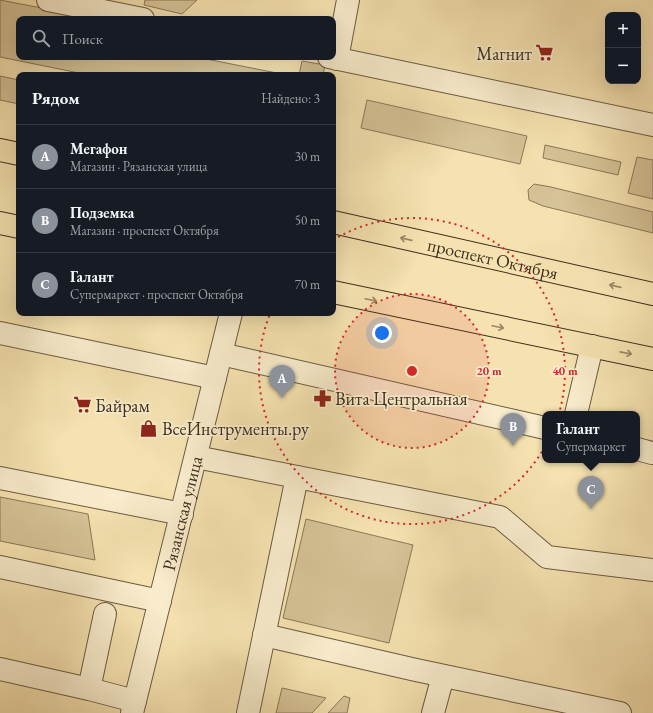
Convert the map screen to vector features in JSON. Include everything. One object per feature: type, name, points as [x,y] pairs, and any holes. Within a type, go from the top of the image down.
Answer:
[{"type":"main road","points":[[0,150],[16,153]]},
{"type":"main road","points":[[0,223],[16,226]]},
{"type":"main road","name":"проспект Октября","points":[[336,223],[653,294]]},
{"type":"main road","points":[[336,293],[653,359]]},
{"type":"street","points":[[48,0],[139,12]]},
{"type":"street","points":[[336,46],[348,0]]},
{"type":"street","points":[[336,59],[653,125]]},
{"type":"street","name":"Рязанская улица","points":[[133,707],[230,316]]},
{"type":"street","points":[[0,333],[215,378]]},
{"type":"street","points":[[577,411],[592,346]]},
{"type":"street","points":[[221,354],[542,427]]},
{"type":"street","points":[[196,457],[500,517],[547,557],[653,570]]},
{"type":"street","points":[[248,713],[297,477]]},
{"type":"street","points":[[0,478],[182,514]]},
{"type":"street","points":[[0,566],[160,601]]},
{"type":"street","points":[[89,689],[105,614]]},
{"type":"street","points":[[264,635],[443,676],[620,713]]},
{"type":"street","points":[[0,670],[89,689],[133,707]]},
{"type":"street","points":[[433,713],[443,676]]},
{"type":"shaded area","points":[[0,0],[83,16],[16,16],[16,60],[211,60],[272,72],[74,72],[0,57]]},
{"type":"shaded area","points":[[145,0],[197,0],[182,14],[144,5]]},
{"type":"shaded area","points":[[302,61],[325,65],[324,72],[300,72]]},
{"type":"shaded area","points":[[0,76],[16,79],[16,103],[0,100]]},
{"type":"shaded area","points":[[367,100],[527,136],[520,164],[361,128]]},
{"type":"shaded area","points":[[545,145],[621,162],[618,175],[543,158]]},
{"type":"shaded area","points":[[637,157],[653,160],[653,199],[628,193]]},
{"type":"shaded area","points":[[534,184],[653,212],[653,233],[543,206],[529,200],[528,190]]},
{"type":"shaded area","points":[[0,497],[88,514],[95,560],[0,541]]},
{"type":"shaded area","points":[[306,519],[413,545],[389,643],[283,618]]},
{"type":"shaded area","points":[[282,688],[326,698],[312,713],[276,713]]},
{"type":"shaded area","points":[[344,696],[350,698],[347,713],[328,713]]},
{"type":"place","name":"Магнит","points":[[545,53]]},
{"type":"place","name":"Мегафон","points":[[282,398]]},
{"type":"place","name":"Вита Центральная","points":[[322,398]]},
{"type":"place","name":"Байрам","points":[[82,405]]},
{"type":"place","name":"ВсеИнструменты.ру","points":[[149,428]]},
{"type":"place","name":"Подземка","points":[[513,446]]},
{"type":"place","name":"Галант","points":[[591,509]]}]
